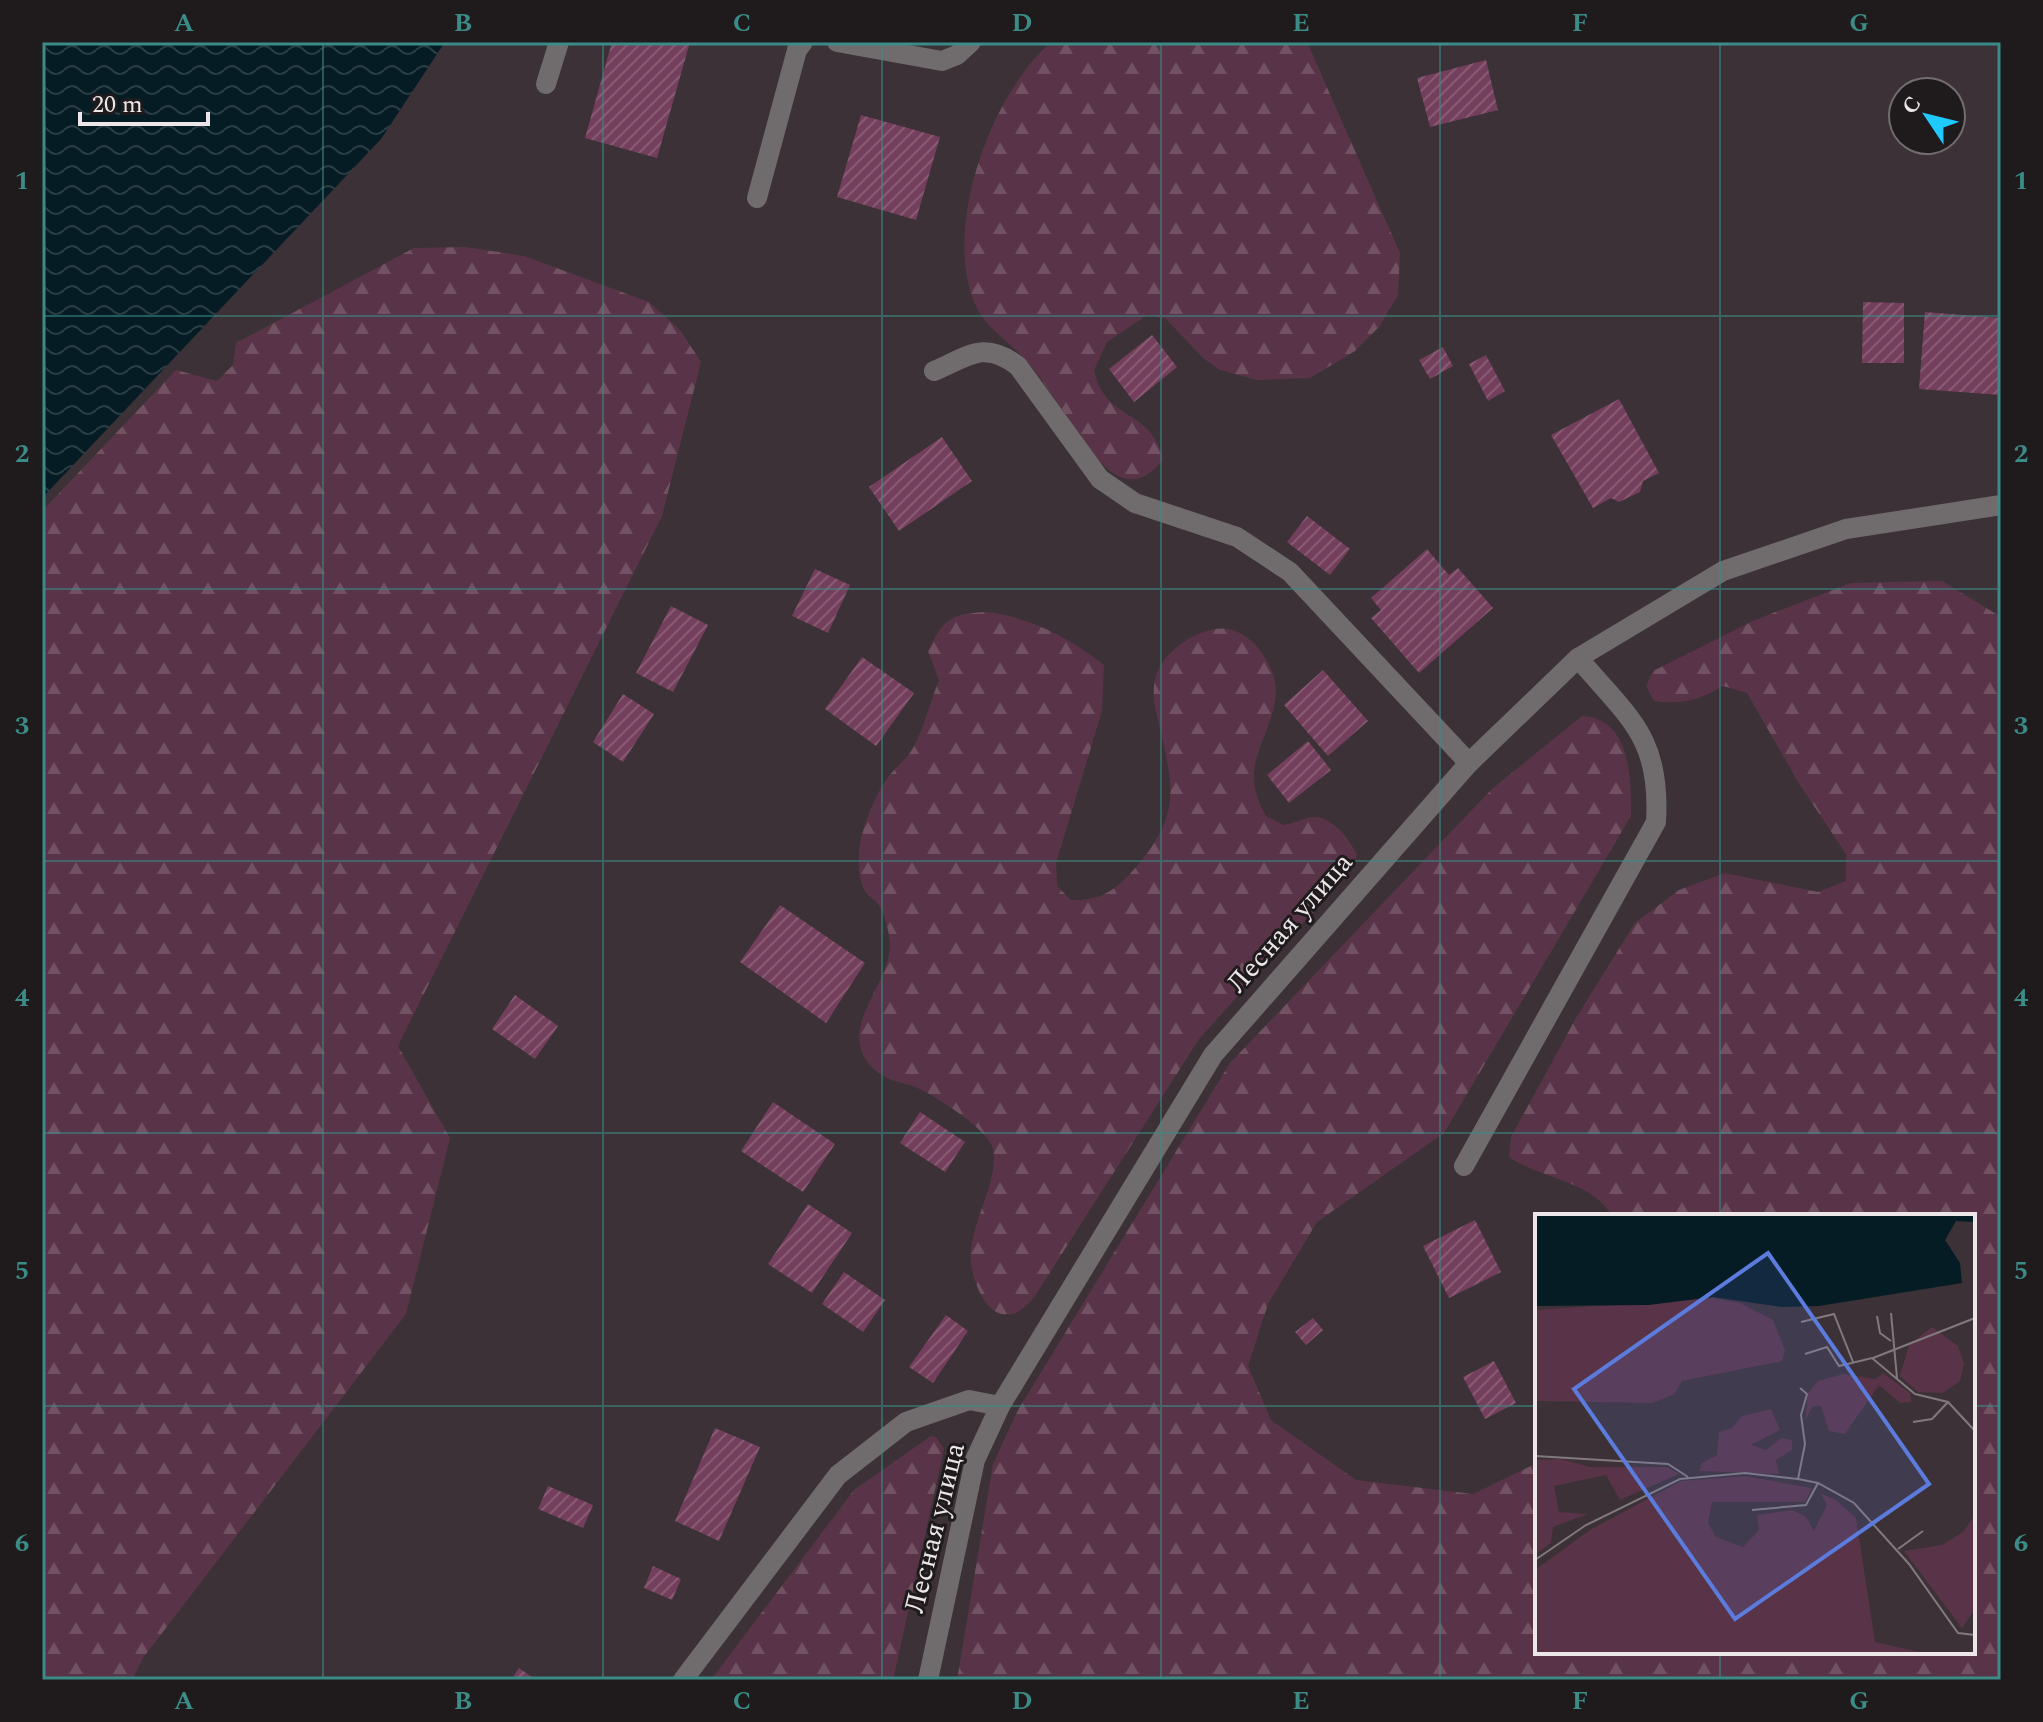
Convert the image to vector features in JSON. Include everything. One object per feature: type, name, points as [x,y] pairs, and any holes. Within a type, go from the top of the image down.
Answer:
[{"type":"street","points":[[546,84],[559,42]]},
{"type":"street","points":[[757,198],[797,50],[803,42]]},
{"type":"street","points":[[837,42],[942,61],[957,55],[971,42]]},
{"type":"street","points":[[934,371],[983,350],[1000,352],[1018,366],[1100,479],[1135,503],[1237,537],[1290,572],[1469,763]]},
{"type":"street","name":"Лесная улица","points":[[928,1680],[975,1460],[1000,1406],[1213,1055],[1469,763],[1578,658],[1723,571],[1846,529],[2001,505]]},
{"type":"street","points":[[1464,1166],[1656,822],[1658,786],[1644,736],[1578,658]]},
{"type":"street","points":[[683,1680],[838,1475],[917,1417],[969,1400],[1000,1406]]},
{"type":"green space","points":[[1051,42],[1307,42],[1400,253],[1398,295],[1379,327],[1355,351],[1310,378],[1257,380],[1220,370],[1203,358],[1166,319],[1147,315],[1107,342],[1094,370],[1100,387],[1118,408],[1148,430],[1157,442],[1163,459],[1141,478],[1129,479],[1114,474],[1095,456],[1032,367],[984,320],[975,304],[966,273],[965,238],[969,201],[978,164],[1009,94],[1029,65]]},
{"type":"green space","points":[[465,247],[524,256],[649,302],[680,330],[701,362],[662,516],[398,1046],[450,1138],[406,1314],[143,1658],[132,1680],[42,1680],[42,511],[176,370],[217,381],[233,365],[236,343],[414,248]]},
{"type":"green space","points":[[1942,581],[2001,617],[2001,1680],[957,1680],[993,1464],[1018,1410],[1230,1063],[1492,789],[1582,716],[1598,719],[1610,727],[1619,739],[1628,769],[1631,816],[1444,1133],[1317,1222],[1268,1304],[1248,1366],[1271,1420],[1356,1480],[1473,1494],[1535,1464],[1535,1654],[1975,1654],[1975,1214],[1610,1214],[1603,1204],[1579,1187],[1509,1157],[1511,1137],[1576,1018],[1635,923],[1679,890],[1725,873],[1818,892],[1846,881],[1846,854],[1798,782],[1747,693],[1723,686],[1690,700],[1654,701],[1646,686],[1653,671],[1755,620],[1851,583]]},
{"type":"green space","points":[[987,612],[1049,630],[1104,665],[1102,711],[1056,863],[1057,886],[1071,900],[1101,896],[1116,887],[1137,866],[1161,830],[1170,798],[1170,782],[1154,700],[1156,676],[1166,658],[1184,642],[1217,629],[1236,631],[1254,644],[1268,662],[1275,683],[1273,712],[1258,753],[1254,781],[1266,816],[1284,825],[1311,817],[1329,821],[1357,855],[1350,871],[1199,1039],[1035,1296],[1014,1313],[1004,1314],[988,1305],[972,1270],[973,1239],[994,1159],[988,1138],[943,1102],[877,1072],[864,1057],[859,1041],[866,1009],[882,977],[890,944],[882,912],[865,891],[860,878],[859,853],[863,831],[881,788],[911,752],[924,723],[939,680],[928,651],[933,640],[944,625],[957,616]]},
{"type":"green space","points":[[931,1436],[936,1437],[944,1449],[893,1680],[711,1680],[854,1490]]},
{"type":"water","points":[[42,42],[445,42],[381,139],[42,498]]},
{"type":"building","points":[[612,42],[690,42],[657,158],[585,138]]},
{"type":"building","points":[[1486,60],[1498,110],[1430,127],[1417,78]]},
{"type":"building","points":[[861,115],[940,137],[916,220],[837,197]]},
{"type":"building","points":[[1863,302],[1904,303],[1904,363],[1862,363]]},
{"type":"building","points":[[1925,312],[2001,318],[2001,395],[1919,389]]},
{"type":"building","points":[[1152,335],[1177,367],[1134,402],[1109,369]]},
{"type":"building","points":[[1443,347],[1453,366],[1430,379],[1419,360]]},
{"type":"building","points":[[1486,355],[1505,391],[1488,401],[1469,364]]},
{"type":"building","points":[[1619,399],[1659,473],[1643,481],[1640,492],[1619,502],[1611,498],[1593,508],[1551,435]]},
{"type":"building","points":[[942,437],[972,481],[899,531],[869,487]]},
{"type":"building","points":[[1307,516],[1350,549],[1330,575],[1287,542]]},
{"type":"building","points":[[1427,549],[1449,575],[1458,568],[1493,608],[1419,673],[1371,618],[1381,610],[1371,598]]},
{"type":"building","points":[[815,569],[850,585],[828,633],[792,616]]},
{"type":"building","points":[[671,606],[708,625],[673,692],[636,673]]},
{"type":"building","points":[[862,657],[914,693],[876,746],[825,709]]},
{"type":"building","points":[[1323,670],[1368,721],[1328,756],[1284,705]]},
{"type":"building","points":[[623,694],[654,714],[623,762],[593,742]]},
{"type":"building","points":[[1308,741],[1331,770],[1289,803],[1267,775]]},
{"type":"building","points":[[780,905],[865,963],[826,1023],[740,962]]},
{"type":"building","points":[[515,995],[558,1026],[535,1059],[492,1029]]},
{"type":"building","points":[[773,1102],[835,1144],[803,1192],[741,1151]]},
{"type":"building","points":[[920,1112],[965,1142],[945,1172],[900,1143]]},
{"type":"building","points":[[808,1204],[852,1233],[812,1293],[768,1264]]},
{"type":"building","points":[[1475,1220],[1501,1272],[1449,1298],[1423,1246]]},
{"type":"building","points":[[844,1272],[885,1300],[863,1332],[822,1304]]},
{"type":"building","points":[[946,1315],[968,1331],[933,1383],[909,1367]]},
{"type":"building","points":[[1313,1318],[1323,1330],[1306,1345],[1295,1332]]},
{"type":"building","points":[[1494,1361],[1516,1403],[1485,1419],[1463,1377]]},
{"type":"building","points":[[715,1428],[760,1447],[719,1541],[675,1521]]},
{"type":"building","points":[[548,1486],[593,1505],[583,1528],[538,1509]]},
{"type":"building","points":[[653,1566],[681,1579],[672,1600],[644,1588]]},
{"type":"building","points":[[519,1668],[536,1680],[511,1680]]}]
